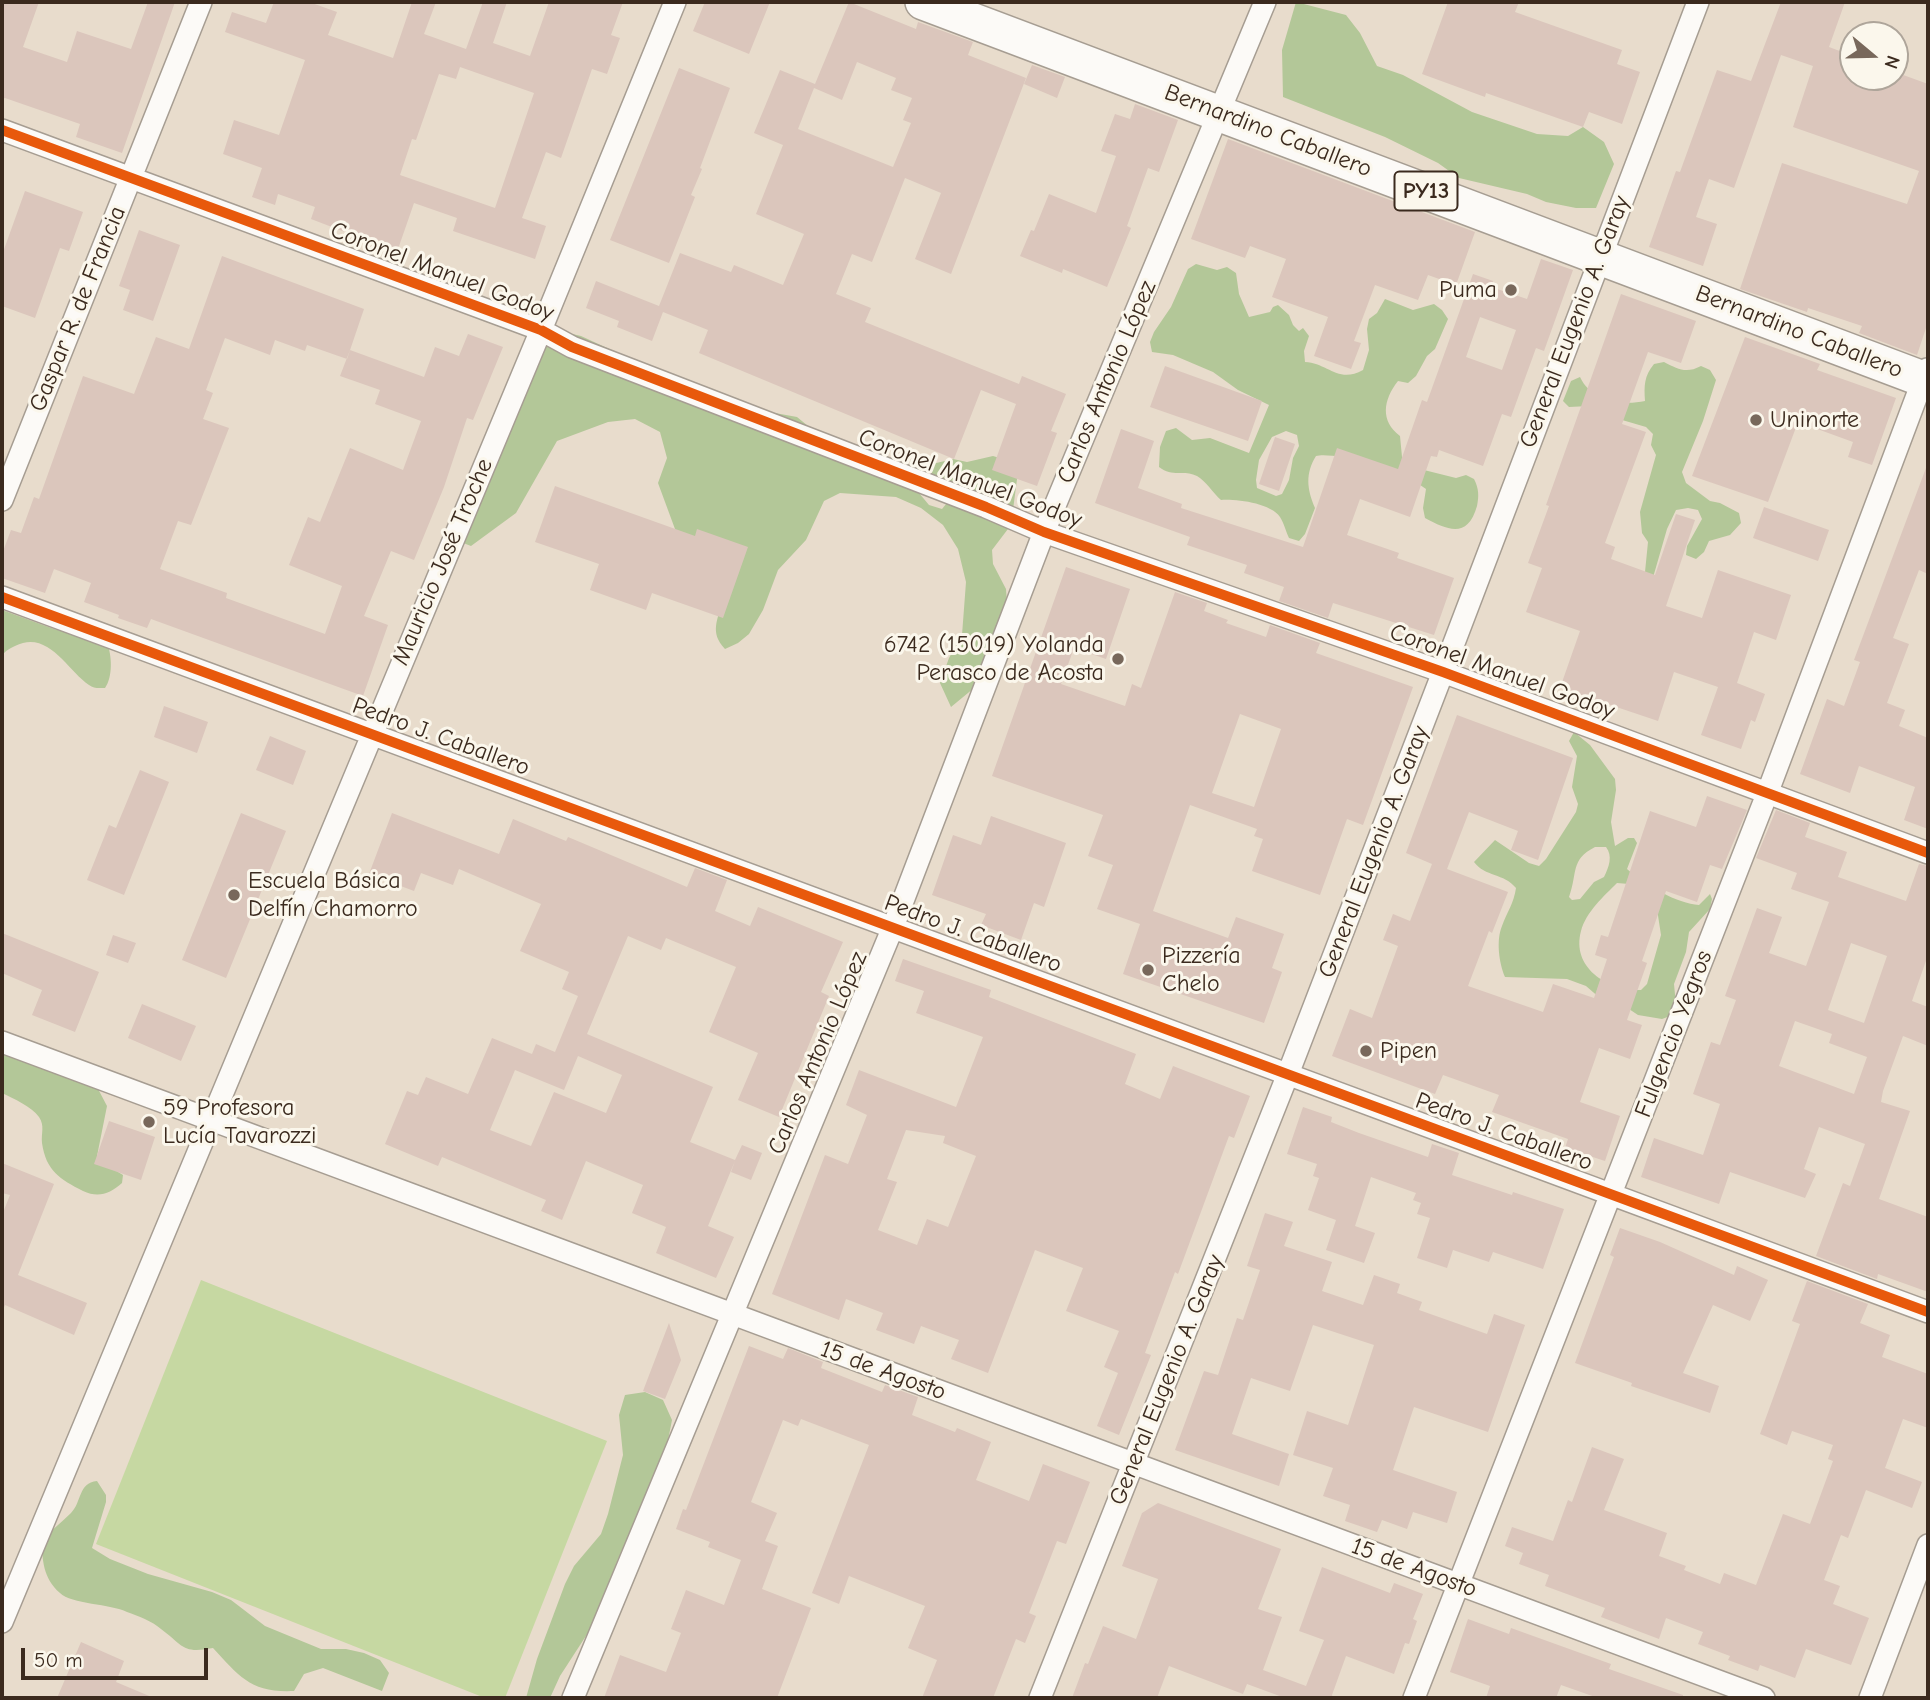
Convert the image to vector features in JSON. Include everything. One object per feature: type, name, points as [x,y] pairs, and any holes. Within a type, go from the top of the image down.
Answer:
[{"type":"highway","name":"Bernardino Caballero","points":[[923,2],[1599,257],[1927,376]]},
{"type":"street","name":"Gaspar R. de Francia","points":[[2,500],[201,2]]},
{"type":"street","name":"Mauricio José Troche","points":[[2,1622],[675,2]]},
{"type":"street","name":"Carlos Antonio López","points":[[573,1698],[893,927],[1044,532],[1265,2]]},
{"type":"street","name":"General Eugenio A. Garay","points":[[1040,1698],[1288,1074],[1698,2]]},
{"type":"street","name":"Coronel Manuel Godoy","points":[[2,130],[541,330],[572,346],[1044,532],[1443,672],[1928,853]]},
{"type":"street","name":"Fulgencio Yegros","points":[[1414,1698],[1927,376]]},
{"type":"street","name":"Pedro J. Caballero","points":[[2,597],[1928,1312]]},
{"type":"street","name":"15 de Agosto","points":[[2,1042],[1764,1698]]},
{"type":"street","points":[[1870,1698],[1928,1545]]},
{"type":"green space","points":[[1296,2],[1346,15],[1360,33],[1377,66],[1403,75],[1472,112],[1537,134],[1568,136],[1583,127],[1604,142],[1614,164],[1596,208],[1576,208],[1546,202],[1527,194],[1459,178],[1438,163],[1385,137],[1283,97],[1282,50]]},
{"type":"green space","points":[[1196,264],[1217,270],[1227,267],[1236,273],[1239,294],[1249,317],[1270,312],[1278,305],[1289,315],[1299,331],[1303,328],[1309,336],[1304,351],[1305,362],[1340,374],[1354,374],[1363,370],[1369,350],[1369,319],[1377,313],[1385,299],[1413,310],[1434,304],[1442,310],[1448,319],[1435,349],[1408,383],[1398,381],[1389,396],[1386,410],[1389,424],[1400,436],[1402,457],[1408,466],[1456,478],[1466,475],[1474,479],[1478,489],[1478,502],[1468,523],[1457,529],[1425,518],[1423,508],[1426,489],[1403,474],[1385,467],[1324,455],[1316,456],[1310,469],[1308,482],[1315,508],[1305,534],[1299,541],[1289,538],[1280,517],[1269,508],[1244,501],[1221,500],[1197,476],[1169,472],[1159,467],[1160,447],[1166,431],[1176,428],[1192,440],[1210,438],[1249,453],[1269,405],[1238,390],[1213,372],[1173,355],[1152,352],[1150,342],[1154,332],[1171,307],[1188,269]],"holes":[[[1286,431],[1297,435],[1299,446],[1282,494],[1276,496],[1257,488],[1259,460],[1272,437]]]},
{"type":"green space","points":[[568,333],[581,336],[731,405],[797,417],[830,444],[894,463],[929,505],[942,509],[951,498],[940,489],[928,465],[953,459],[967,462],[993,456],[1019,464],[1011,525],[992,550],[993,564],[1006,589],[1008,617],[991,674],[951,707],[940,683],[949,658],[962,635],[966,582],[958,549],[943,525],[921,508],[896,497],[840,493],[824,501],[806,540],[778,570],[763,610],[749,634],[725,649],[716,631],[723,599],[675,529],[658,483],[667,458],[660,432],[635,419],[608,422],[557,441],[516,513],[471,546],[458,541],[544,347],[555,337]]},
{"type":"green space","points":[[1664,362],[1686,370],[1701,366],[1710,370],[1716,380],[1682,472],[1686,483],[1710,501],[1739,513],[1741,523],[1730,535],[1709,541],[1704,552],[1696,559],[1686,555],[1687,546],[1702,519],[1698,510],[1676,510],[1667,529],[1652,581],[1645,572],[1648,542],[1642,533],[1640,512],[1656,455],[1651,445],[1653,434],[1646,427],[1605,415],[1589,406],[1569,407],[1563,401],[1571,381],[1580,377],[1591,392],[1608,400],[1626,403],[1645,401],[1646,377],[1654,364]]},
{"type":"green space","points":[[2,610],[54,629],[107,643],[111,666],[105,688],[91,686],[56,654],[37,643],[27,642],[15,646],[2,656]]},
{"type":"green space","points":[[1574,732],[1590,745],[1615,779],[1611,822],[1615,846],[1628,838],[1634,838],[1637,843],[1627,869],[1651,887],[1681,901],[1699,905],[1710,894],[1712,899],[1710,909],[1689,932],[1686,952],[1674,984],[1676,1005],[1673,1015],[1662,1019],[1638,1015],[1601,999],[1586,986],[1567,979],[1505,977],[1499,938],[1516,888],[1506,880],[1478,867],[1474,862],[1495,840],[1529,863],[1539,866],[1546,859],[1576,812],[1578,804],[1572,787],[1577,756],[1569,741]],"holes":[[[1595,847],[1606,847],[1608,850],[1610,862],[1606,873],[1594,882],[1580,899],[1572,900],[1569,897],[1578,862]],[[1617,883],[1629,884],[1657,909],[1661,935],[1647,984],[1641,990],[1616,986],[1595,975],[1587,966],[1579,944],[1587,917]]]},
{"type":"green space","points":[[2,1052],[97,1087],[107,1106],[97,1156],[100,1161],[123,1175],[122,1183],[108,1192],[94,1194],[75,1187],[55,1173],[44,1153],[41,1120],[27,1106],[2,1093]]},
{"type":"green space","points":[[201,1280],[607,1441],[505,1698],[485,1698],[96,1544]]},
{"type":"green space","points":[[645,1392],[663,1400],[672,1420],[663,1466],[650,1506],[618,1559],[595,1622],[560,1676],[550,1698],[526,1698],[537,1659],[565,1584],[574,1566],[601,1534],[608,1514],[623,1455],[619,1415],[625,1395]]},
{"type":"green space","points":[[97,1481],[106,1495],[106,1502],[92,1548],[110,1559],[148,1574],[231,1600],[265,1626],[321,1649],[346,1649],[380,1660],[389,1673],[382,1691],[323,1668],[304,1674],[294,1691],[267,1689],[239,1675],[213,1648],[189,1649],[140,1617],[120,1609],[65,1597],[50,1581],[42,1554],[42,1539],[71,1513],[86,1485]]},
{"type":"building","points":[[2,2],[39,2],[23,47],[67,62],[77,31],[131,49],[148,2],[175,2],[122,153],[76,137],[80,124],[2,99]]},
{"type":"building","points":[[274,2],[309,2],[337,12],[328,35],[393,58],[412,2],[436,2],[424,34],[466,49],[483,2],[507,2],[493,43],[530,56],[549,2],[623,2],[611,35],[620,38],[607,74],[592,69],[561,158],[546,152],[522,218],[546,226],[535,259],[453,231],[457,218],[414,203],[397,252],[311,219],[315,207],[278,194],[275,205],[252,197],[262,168],[223,154],[234,120],[279,135],[305,60],[225,32],[232,12],[266,23]],"holes":[[[460,67],[534,93],[495,208],[400,175],[412,139],[416,140],[439,74],[456,79]]]},
{"type":"building","points":[[705,2],[770,2],[749,54],[693,31]]},
{"type":"building","points":[[849,2],[916,29],[918,22],[973,42],[968,55],[1026,78],[951,274],[915,259],[941,193],[905,178],[872,262],[852,254],[836,294],[871,308],[865,322],[1019,384],[1022,376],[1066,394],[1051,431],[1057,433],[1037,486],[992,470],[1016,404],[981,390],[954,459],[699,353],[708,330],[663,312],[652,341],[617,327],[619,321],[586,308],[596,281],[659,306],[680,253],[731,272],[734,265],[783,285],[804,234],[756,214],[783,145],[754,133],[780,70],[815,84]],"holes":[[[857,62],[896,78],[891,90],[912,98],[903,120],[911,123],[893,167],[798,129],[814,88],[842,100]]]},
{"type":"building","points":[[1448,2],[1519,2],[1515,12],[1622,50],[1617,64],[1640,72],[1622,124],[1589,112],[1583,127],[1486,93],[1485,97],[1422,74]]},
{"type":"building","points":[[1781,2],[1845,2],[1829,47],[1839,51],[1839,91],[1909,91],[1909,77],[1928,84],[1928,322],[1917,355],[1859,333],[1862,326],[1808,308],[1807,312],[1740,289],[1782,163],[1907,204],[1919,171],[1793,127],[1813,66],[1781,55],[1734,188],[1709,179],[1696,217],[1717,224],[1703,266],[1649,247],[1717,70],[1751,81]]},
{"type":"building","points":[[1032,65],[1065,77],[1057,98],[1024,84]]},
{"type":"building","points":[[679,68],[730,88],[691,195],[695,197],[669,263],[610,240]]},
{"type":"building","points":[[1135,104],[1178,120],[1159,172],[1148,168],[1127,226],[1131,228],[1107,287],[1063,269],[1062,273],[1020,256],[1049,194],[1096,213],[1116,156],[1101,151],[1115,114],[1130,119]]},
{"type":"building","points":[[1228,139],[1475,232],[1456,285],[1428,275],[1418,300],[1375,285],[1354,341],[1361,343],[1351,369],[1314,356],[1328,317],[1272,297],[1286,259],[1250,246],[1245,258],[1191,239]]},
{"type":"building","points":[[25,191],[83,212],[69,251],[60,248],[35,318],[2,306],[2,255]]},
{"type":"building","points":[[139,230],[180,245],[153,321],[123,310],[130,290],[119,286]]},
{"type":"building","points":[[222,256],[364,309],[350,350],[424,377],[435,347],[459,356],[468,334],[503,347],[473,420],[467,418],[444,487],[414,560],[391,551],[364,616],[388,625],[363,696],[151,619],[147,628],[118,618],[119,615],[84,602],[91,583],[54,569],[45,593],[2,578],[2,554],[11,530],[21,533],[34,497],[39,499],[83,376],[134,394],[156,337],[189,349]],"holes":[[[225,338],[270,355],[275,340],[305,351],[307,345],[347,359],[340,376],[380,390],[375,404],[421,421],[403,470],[350,448],[320,522],[308,517],[289,565],[342,586],[325,634],[226,598],[227,593],[160,569],[178,521],[191,525],[229,428],[203,419],[213,393],[206,390]]]},
{"type":"building","points":[[1541,259],[1573,270],[1544,351],[1536,348],[1511,417],[1502,414],[1483,466],[1439,450],[1437,457],[1431,456],[1410,517],[1360,499],[1347,535],[1399,553],[1397,558],[1454,578],[1434,635],[1333,603],[1328,618],[1279,601],[1284,587],[1244,573],[1247,565],[1187,545],[1190,537],[1095,503],[1121,429],[1154,441],[1138,488],[1182,504],[1181,508],[1303,547],[1337,448],[1398,469],[1422,400],[1427,402],[1473,274],[1493,281],[1491,287],[1527,299]],"holes":[[[1480,317],[1516,330],[1502,370],[1466,357]]]},
{"type":"building","points":[[1621,294],[1696,321],[1681,363],[1648,352],[1622,424],[1646,432],[1605,543],[1615,547],[1611,559],[1655,575],[1676,514],[1695,520],[1666,606],[1702,618],[1718,570],[1791,595],[1776,640],[1754,632],[1737,683],[1765,694],[1755,722],[1751,720],[1741,749],[1701,735],[1718,687],[1674,672],[1658,721],[1560,688],[1580,631],[1526,612],[1542,568],[1528,563]]},
{"type":"building","name":"Uninorte","points":[[1745,337],[1820,364],[1817,370],[1896,398],[1872,465],[1848,457],[1853,442],[1798,422],[1768,502],[1692,476]]},
{"type":"building","points":[[1165,366],[1262,401],[1248,441],[1150,407]]},
{"type":"building","points":[[1275,437],[1295,444],[1279,491],[1259,484]]},
{"type":"building","points":[[1926,468],[1928,574],[1919,570],[1893,638],[1909,644],[1887,703],[1905,710],[1899,726],[1928,738],[1928,829],[1904,820],[1915,787],[1859,766],[1850,793],[1800,774],[1827,699],[1844,706],[1860,662],[1854,660]]},
{"type":"building","points":[[555,486],[695,536],[697,529],[748,547],[723,618],[652,593],[646,610],[590,590],[599,564],[535,542]]},
{"type":"building","points":[[1764,507],[1829,530],[1818,561],[1753,538]]},
{"type":"building","points":[[1066,567],[1130,589],[1106,659],[1074,648],[1061,684],[1125,706],[1132,684],[1141,688],[1175,592],[1207,603],[1204,611],[1228,620],[1226,623],[1266,637],[1270,625],[1320,643],[1316,653],[1413,687],[1363,825],[1347,819],[1320,895],[1252,871],[1263,839],[1254,836],[1257,829],[1190,805],[1153,911],[1228,938],[1236,917],[1284,934],[1272,968],[1282,972],[1264,1023],[1123,974],[1140,924],[1097,909],[1113,865],[1088,856],[1103,815],[992,776]],"holes":[[[1240,714],[1281,729],[1254,807],[1212,793]]]},
{"type":"building","points":[[164,706],[208,722],[197,753],[154,737]]},
{"type":"building","points":[[1457,715],[1573,758],[1538,860],[1511,850],[1518,831],[1469,812],[1447,869],[1508,892],[1492,933],[1489,931],[1468,986],[1543,1012],[1553,984],[1594,998],[1607,959],[1595,955],[1601,935],[1608,937],[1650,811],[1696,827],[1707,796],[1747,810],[1722,869],[1710,865],[1697,902],[1666,891],[1642,961],[1647,963],[1627,1020],[1642,1025],[1630,1059],[1599,1048],[1580,1102],[1620,1116],[1605,1161],[1565,1148],[1568,1139],[1492,1112],[1499,1095],[1443,1075],[1435,1094],[1332,1056],[1350,1009],[1372,1018],[1398,946],[1383,940],[1393,914],[1410,921],[1432,864],[1406,853]]},
{"type":"building","points":[[270,736],[306,751],[293,785],[256,770]]},
{"type":"building","points":[[140,770],[169,782],[124,895],[87,880],[109,825],[116,828]]},
{"type":"building","points":[[1776,810],[1810,823],[1805,837],[1847,852],[1838,877],[1906,901],[1919,864],[1928,866],[1928,955],[1912,1001],[1928,1007],[1928,1046],[1903,1036],[1883,1091],[1881,1102],[1910,1111],[1879,1199],[1928,1217],[1928,1292],[1878,1274],[1877,1279],[1816,1256],[1843,1183],[1850,1186],[1865,1144],[1819,1127],[1804,1169],[1816,1174],[1805,1198],[1730,1172],[1719,1204],[1641,1177],[1654,1138],[1703,1155],[1720,1104],[1693,1094],[1711,1042],[1720,1045],[1736,1000],[1725,996],[1757,908],[1782,917],[1769,953],[1806,966],[1829,902],[1791,889],[1797,873],[1756,858]],"holes":[[[1851,943],[1887,956],[1864,1023],[1828,1010]],[[1795,1021],[1832,1034],[1829,1043],[1867,1057],[1854,1094],[1779,1066]]]},
{"type":"building","name":"Escuela Básica Delfín Chamorro","points":[[241,813],[286,831],[226,978],[182,960]]},
{"type":"building","points":[[392,813],[499,854],[513,819],[566,841],[568,837],[687,887],[695,868],[727,880],[715,911],[750,926],[758,907],[843,942],[821,992],[829,996],[779,1117],[738,1100],[758,1053],[709,1032],[736,967],[666,938],[661,950],[628,936],[587,1034],[713,1087],[690,1142],[735,1160],[742,1145],[762,1153],[751,1180],[731,1172],[735,1161],[708,1226],[734,1237],[716,1278],[656,1253],[666,1227],[632,1213],[643,1185],[586,1161],[562,1220],[541,1211],[546,1200],[442,1157],[438,1166],[385,1144],[407,1091],[418,1095],[426,1077],[468,1094],[492,1038],[532,1054],[536,1044],[555,1052],[578,996],[562,989],[569,972],[520,951],[541,904],[459,869],[453,885],[421,873],[414,891],[369,874]],"holes":[[[578,1056],[622,1075],[606,1113],[554,1092],[531,1146],[490,1130],[515,1070],[564,1090]]]},
{"type":"building","points":[[991,816],[1066,843],[1044,907],[1034,903],[1021,940],[981,925],[986,914],[932,895],[953,835],[981,845]]},
{"type":"building","points":[[2,933],[99,972],[75,1032],[32,1015],[42,990],[2,973]]},
{"type":"building","points":[[113,935],[136,943],[128,963],[106,955]]},
{"type":"building","points":[[903,959],[991,990],[989,997],[1136,1054],[1125,1084],[1160,1099],[1173,1066],[1250,1096],[1234,1138],[1229,1136],[1178,1274],[1175,1272],[1145,1353],[1151,1355],[1119,1435],[1097,1426],[1118,1373],[1104,1367],[1119,1331],[1066,1311],[1083,1268],[1035,1250],[988,1373],[951,1359],[959,1340],[921,1326],[914,1344],[876,1330],[883,1313],[846,1299],[839,1320],[772,1294],[825,1155],[848,1164],[867,1115],[846,1105],[859,1070],[956,1107],[983,1037],[916,1013],[924,991],[895,981]],"holes":[[[906,1130],[945,1136],[943,1143],[976,1156],[948,1227],[927,1219],[917,1245],[878,1230],[897,1182],[887,1179]]]},
{"type":"building","points":[[142,1004],[196,1026],[181,1061],[128,1038]]},
{"type":"building","points":[[1303,1107],[1332,1117],[1331,1122],[1428,1157],[1432,1144],[1459,1153],[1452,1175],[1564,1209],[1543,1269],[1493,1252],[1489,1262],[1453,1250],[1447,1268],[1417,1258],[1430,1218],[1417,1214],[1421,1203],[1413,1200],[1416,1193],[1371,1177],[1355,1226],[1375,1233],[1364,1263],[1326,1250],[1336,1220],[1308,1210],[1319,1178],[1313,1176],[1317,1164],[1287,1154]]},
{"type":"building","points":[[109,1121],[155,1137],[141,1180],[94,1164]]},
{"type":"building","points":[[2,1163],[54,1184],[18,1275],[87,1303],[74,1335],[5,1305],[2,1312],[2,1215],[10,1195],[2,1193]]},
{"type":"building","points":[[1265,1213],[1293,1222],[1284,1246],[1332,1262],[1322,1291],[1363,1305],[1374,1275],[1400,1284],[1397,1293],[1422,1302],[1419,1310],[1487,1334],[1494,1314],[1525,1325],[1488,1432],[1414,1407],[1393,1470],[1457,1492],[1447,1523],[1413,1512],[1407,1529],[1382,1520],[1377,1532],[1345,1521],[1350,1505],[1323,1496],[1333,1468],[1293,1455],[1307,1411],[1348,1425],[1374,1345],[1313,1325],[1290,1391],[1251,1378],[1232,1434],[1289,1454],[1279,1486],[1175,1450],[1204,1371],[1218,1375],[1237,1318],[1243,1320],[1260,1270],[1247,1266]]},
{"type":"building","points":[[1620,1228],[1660,1242],[1734,1275],[1737,1266],[1768,1280],[1750,1321],[1713,1305],[1683,1373],[1719,1386],[1710,1413],[1631,1386],[1632,1383],[1575,1363],[1614,1257],[1610,1255]]},
{"type":"building","points":[[1807,1281],[1868,1304],[1860,1323],[1890,1335],[1882,1357],[1928,1374],[1928,1428],[1903,1419],[1885,1468],[1922,1482],[1912,1508],[1866,1490],[1848,1538],[1841,1535],[1824,1580],[1840,1586],[1833,1604],[1869,1618],[1851,1665],[1806,1649],[1795,1678],[1760,1665],[1758,1671],[1728,1660],[1730,1656],[1698,1644],[1703,1632],[1666,1618],[1659,1639],[1601,1617],[1605,1608],[1545,1586],[1549,1575],[1519,1564],[1523,1553],[1505,1546],[1512,1527],[1553,1541],[1568,1500],[1572,1502],[1592,1447],[1624,1459],[1604,1510],[1667,1533],[1659,1556],[1686,1566],[1684,1570],[1720,1584],[1724,1573],[1756,1585],[1783,1514],[1810,1524],[1833,1461],[1828,1459],[1833,1445],[1792,1431],[1787,1445],[1760,1434],[1800,1324],[1792,1321]]},
{"type":"building","points":[[669,1323],[681,1360],[665,1399],[643,1391]]},
{"type":"building","points":[[749,1346],[783,1359],[788,1348],[823,1362],[821,1368],[882,1392],[885,1385],[918,1397],[912,1415],[955,1432],[957,1428],[991,1442],[976,1480],[1029,1501],[1043,1464],[1090,1482],[1066,1544],[1057,1541],[1029,1613],[1036,1616],[1025,1643],[1016,1639],[993,1698],[922,1698],[937,1660],[908,1648],[925,1606],[849,1576],[839,1604],[812,1593],[869,1445],[801,1419],[798,1426],[783,1420],[751,1502],[777,1513],[765,1541],[778,1546],[762,1589],[811,1608],[777,1698],[604,1698],[620,1655],[666,1672],[681,1633],[671,1629],[686,1590],[724,1605],[741,1560],[708,1547],[710,1542],[676,1529],[683,1509],[686,1510]]},
{"type":"building","points":[[1158,1503],[1281,1549],[1258,1609],[1282,1617],[1263,1670],[1306,1686],[1324,1640],[1299,1631],[1322,1567],[1390,1593],[1394,1583],[1423,1594],[1413,1619],[1417,1621],[1409,1644],[1405,1643],[1394,1674],[1346,1656],[1333,1698],[1285,1698],[1247,1684],[1243,1694],[1169,1666],[1157,1698],[1072,1698],[1103,1626],[1136,1639],[1158,1579],[1122,1566],[1142,1513]]},
{"type":"building","points":[[1468,1619],[1509,1634],[1511,1628],[1611,1664],[1609,1669],[1683,1695],[1683,1698],[1598,1698],[1561,1685],[1556,1698],[1486,1698],[1490,1686],[1450,1672]]},
{"type":"building","points":[[81,1642],[124,1661],[116,1682],[154,1698],[57,1698]]},
{"type":"cycle path","points":[[2,130],[541,330],[572,347],[986,507],[1044,532],[1443,672],[1928,853]]},
{"type":"cycle path","points":[[2,597],[1928,1312]]},
{"type":"place","name":"Puma","points":[[1511,290]]},
{"type":"place","name":"Uninorte","points":[[1756,420]]},
{"type":"place","name":"6742 (15019) Yolanda Perasco de Acosta","points":[[1118,659]]},
{"type":"place","name":"Escuela Básica Delfín Chamorro","points":[[234,895]]},
{"type":"place","name":"Pizzería Chelo","points":[[1148,970]]},
{"type":"place","name":"Pipen","points":[[1366,1051]]},
{"type":"place","name":"59 Profesora Lucía Tavarozzi","points":[[149,1122]]}]
